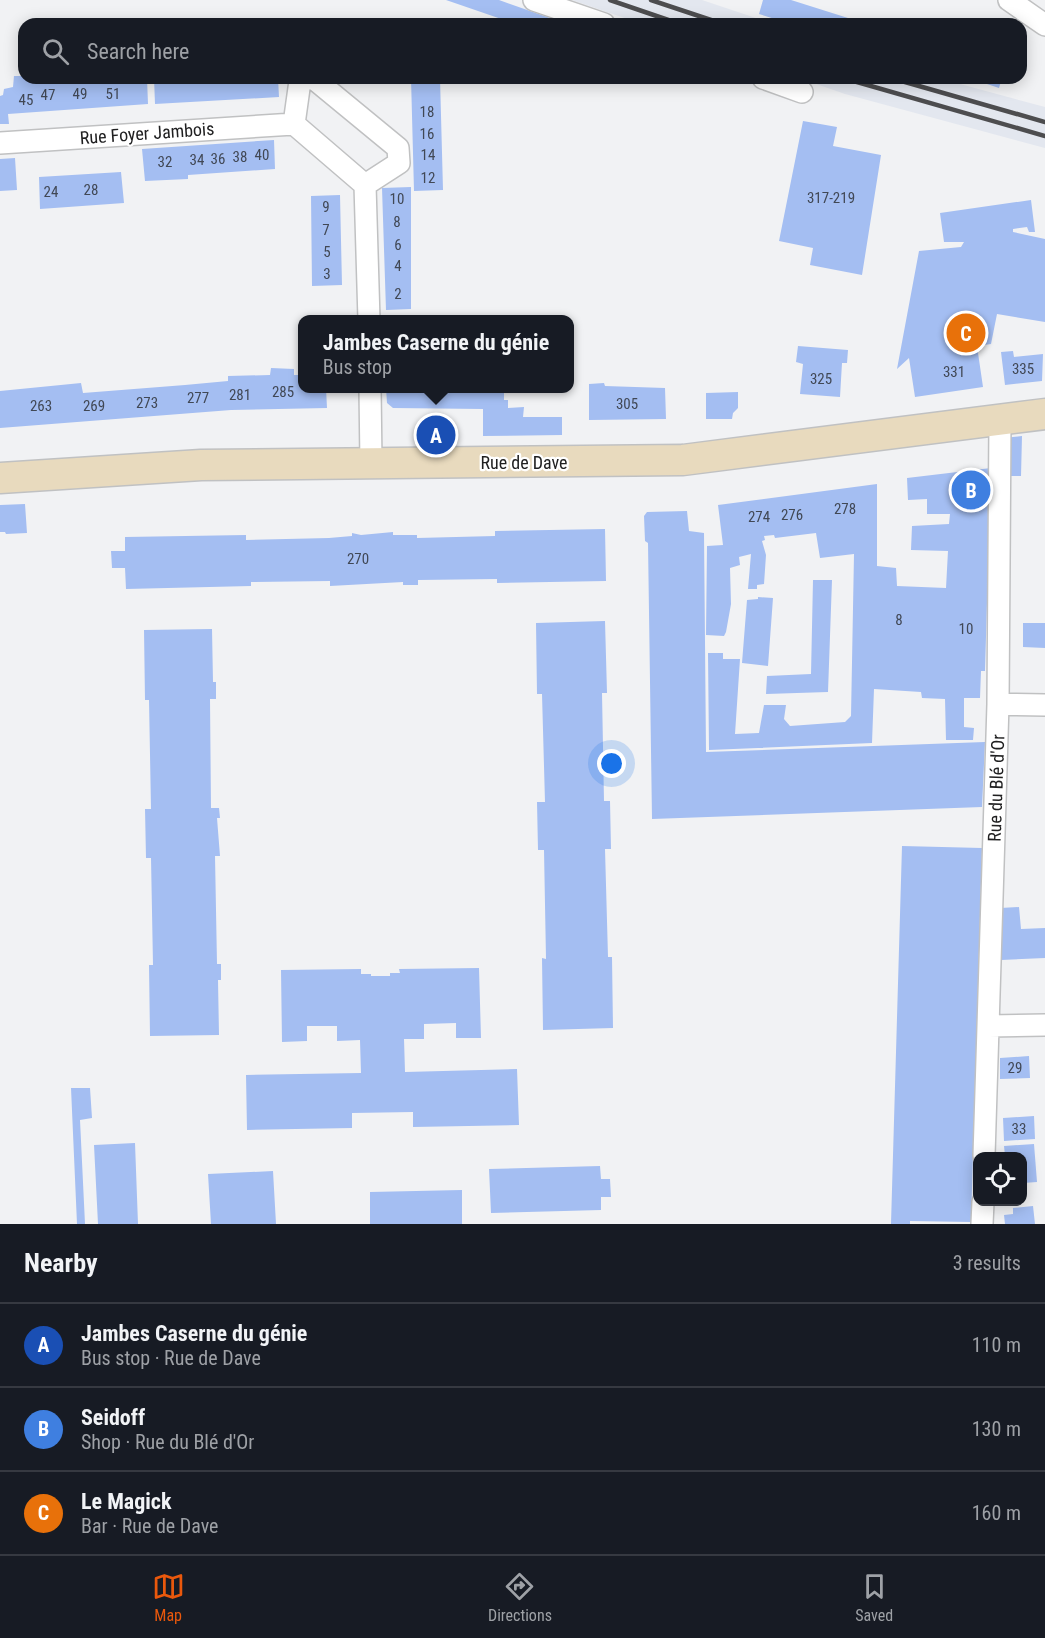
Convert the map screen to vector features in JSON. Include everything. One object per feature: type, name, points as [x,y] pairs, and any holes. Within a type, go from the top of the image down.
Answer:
[{"type":"main road","name":"Rue de Dave","points":[[0,478],[201,465],[683,460],[1045,414]]},
{"type":"street","points":[[534,0],[586,18]]},
{"type":"street","points":[[1009,0],[1045,25]]},
{"type":"street","points":[[300,84],[294,124],[365,184],[369,315]]},
{"type":"street","points":[[320,84],[398,148],[399,163],[365,184]]},
{"type":"street","points":[[780,84],[802,92]]},
{"type":"street","name":"Rue Foyer Jambois","points":[[0,142],[294,124]]},
{"type":"street","points":[[370,393],[372,463]]},
{"type":"street","name":"Rue du Blé d'Or","points":[[984,1152],[998,704],[1000,420]]},
{"type":"street","points":[[998,704],[1045,705]]},
{"type":"street","points":[[989,1026],[1045,1025]]},
{"type":"street","points":[[982,1206],[982,1224]]},
{"type":"shaded area","points":[[572,0],[702,0],[756,18],[624,18]]},
{"type":"shaded area","points":[[816,84],[960,84],[1045,107],[1045,148],[845,94]]},
{"type":"building","points":[[446,0],[499,0],[550,18],[498,18]]},
{"type":"building","points":[[763,0],[791,0],[848,18],[772,18],[759,14]]},
{"type":"building","points":[[14,76],[18,76],[18,84],[147,84],[148,104],[8,114],[9,124],[0,124],[0,96],[3,95],[4,89],[13,87]]},
{"type":"building","points":[[154,84],[278,84],[279,97],[155,104]]},
{"type":"building","points":[[411,84],[440,84],[443,190],[414,191]]},
{"type":"building","points":[[987,84],[1000,84],[999,88]]},
{"type":"building","points":[[803,121],[837,127],[833,146],[881,155],[862,275],[810,265],[813,248],[779,241]]},
{"type":"building","points":[[274,140],[275,169],[188,175],[188,179],[145,181],[142,149]]},
{"type":"building","points":[[15,158],[17,190],[0,191],[0,159]]},
{"type":"building","points":[[121,172],[124,203],[40,209],[39,177]]},
{"type":"building","points":[[411,187],[411,309],[386,310],[382,188]]},
{"type":"building","points":[[340,195],[342,285],[312,286],[311,196]]},
{"type":"building","points":[[1031,200],[1035,232],[1029,232],[1027,227],[1013,229],[1013,232],[1045,239],[1045,322],[997,314],[991,344],[977,346],[983,387],[915,397],[909,358],[897,369],[919,251],[961,247],[964,242],[944,242],[940,213]]},
{"type":"building","points":[[798,346],[848,350],[847,363],[842,363],[840,397],[800,394],[803,364],[796,362]]},
{"type":"building","points":[[1013,351],[1014,357],[1043,354],[1042,381],[1005,385],[1001,352]]},
{"type":"building","points":[[271,368],[294,369],[294,375],[298,375],[298,393],[326,393],[327,408],[231,410],[0,428],[0,391],[81,383],[83,393],[228,381],[228,376],[270,375]]},
{"type":"building","points":[[604,383],[605,386],[665,388],[666,419],[589,420],[589,384]]},
{"type":"building","points":[[738,392],[738,408],[733,413],[732,419],[706,419],[706,393]]},
{"type":"building","points":[[386,393],[504,393],[504,400],[508,400],[508,408],[524,407],[523,417],[562,417],[562,435],[483,436],[483,409],[393,408],[387,403]]},
{"type":"building","points":[[1022,436],[1021,476],[1001,476],[1003,438]]},
{"type":"building","points":[[991,468],[985,671],[981,671],[980,698],[964,698],[964,727],[974,728],[973,740],[946,740],[945,699],[922,698],[921,692],[874,689],[872,743],[709,750],[708,653],[723,653],[723,659],[740,659],[735,734],[759,733],[764,705],[786,705],[784,719],[790,726],[845,722],[851,716],[854,554],[820,558],[816,533],[775,538],[774,535],[764,536],[765,540],[762,541],[766,555],[764,584],[757,585],[757,589],[748,589],[751,554],[739,557],[740,565],[730,568],[731,604],[726,632],[724,636],[706,635],[707,546],[723,545],[718,505],[877,484],[877,566],[896,568],[897,586],[946,588],[948,551],[911,550],[912,526],[949,524],[950,514],[927,514],[927,499],[908,500],[907,478]]},
{"type":"building","points":[[25,504],[27,533],[0,532],[0,505]]},
{"type":"building","points":[[687,511],[689,531],[704,533],[706,752],[985,742],[982,807],[652,819],[648,543],[645,541],[644,516],[647,512]]},
{"type":"building","points":[[605,529],[606,581],[497,583],[497,579],[418,580],[418,585],[403,585],[403,582],[330,586],[330,581],[251,582],[251,586],[126,589],[125,568],[112,568],[111,551],[125,551],[125,537],[246,535],[246,540],[329,538],[352,536],[352,533],[361,535],[393,532],[393,535],[417,535],[417,538],[495,536],[495,531]]},
{"type":"building","points":[[813,580],[832,580],[828,692],[766,694],[767,676],[811,674]]},
{"type":"building","points":[[758,597],[773,598],[768,666],[742,663],[747,600],[758,599]]},
{"type":"building","points":[[605,621],[607,693],[602,693],[604,801],[610,801],[611,849],[605,849],[608,957],[612,957],[613,1028],[543,1030],[542,958],[546,959],[544,850],[538,850],[537,802],[545,802],[542,694],[537,694],[536,623]]},
{"type":"building","points":[[1023,623],[1045,623],[1045,648],[1023,647]]},
{"type":"building","points":[[212,629],[213,682],[216,682],[216,699],[210,699],[211,808],[219,808],[220,818],[217,818],[220,856],[215,856],[217,964],[221,964],[221,980],[218,980],[219,1035],[150,1036],[149,965],[153,965],[151,858],[146,858],[145,809],[151,809],[149,700],[145,700],[144,630]]},
{"type":"building","points":[[902,846],[982,848],[971,1222],[910,1221],[910,1224],[891,1224]]},
{"type":"building","points":[[1019,907],[1021,929],[1045,928],[1045,958],[1001,960],[1000,908]]},
{"type":"building","points":[[479,968],[481,1038],[456,1038],[456,1023],[424,1024],[424,1039],[404,1039],[405,1072],[517,1069],[519,1125],[413,1127],[413,1112],[352,1113],[352,1128],[247,1130],[246,1075],[361,1073],[360,1040],[337,1041],[337,1026],[307,1026],[307,1041],[282,1042],[281,970],[361,969],[361,974],[390,976],[390,973],[400,973],[399,969]]},
{"type":"building","points":[[1029,1056],[1030,1078],[1000,1079],[1000,1058]]},
{"type":"building","points":[[71,1088],[90,1088],[92,1118],[80,1120],[85,1224],[77,1224]]},
{"type":"building","points":[[1034,1116],[1035,1139],[1004,1141],[1003,1118]]},
{"type":"building","points":[[135,1143],[138,1224],[98,1224],[94,1145]]},
{"type":"building","points":[[1034,1144],[1037,1182],[1027,1183],[1027,1152],[1005,1152],[1004,1146]]},
{"type":"building","points":[[600,1166],[601,1179],[610,1179],[611,1197],[601,1197],[601,1210],[491,1213],[489,1169]]},
{"type":"building","points":[[273,1171],[276,1224],[211,1224],[208,1174]]},
{"type":"building","points":[[462,1190],[462,1224],[370,1224],[370,1192]]},
{"type":"building","points":[[1033,1206],[1035,1224],[1005,1224],[1004,1215],[1013,1214],[1013,1208]]},
{"type":"railway","points":[[610,0],[662,18]]},
{"type":"railway","points":[[651,0],[705,18]]},
{"type":"railway","points":[[864,84],[1045,136]]},
{"type":"railway","points":[[912,84],[1045,122]]},
{"type":"place","name":"Le Magick","points":[[966,333]]},
{"type":"place","name":"Jambes Caserne du génie","points":[[436,435]]},
{"type":"place","name":"Seidoff","points":[[971,490]]}]
